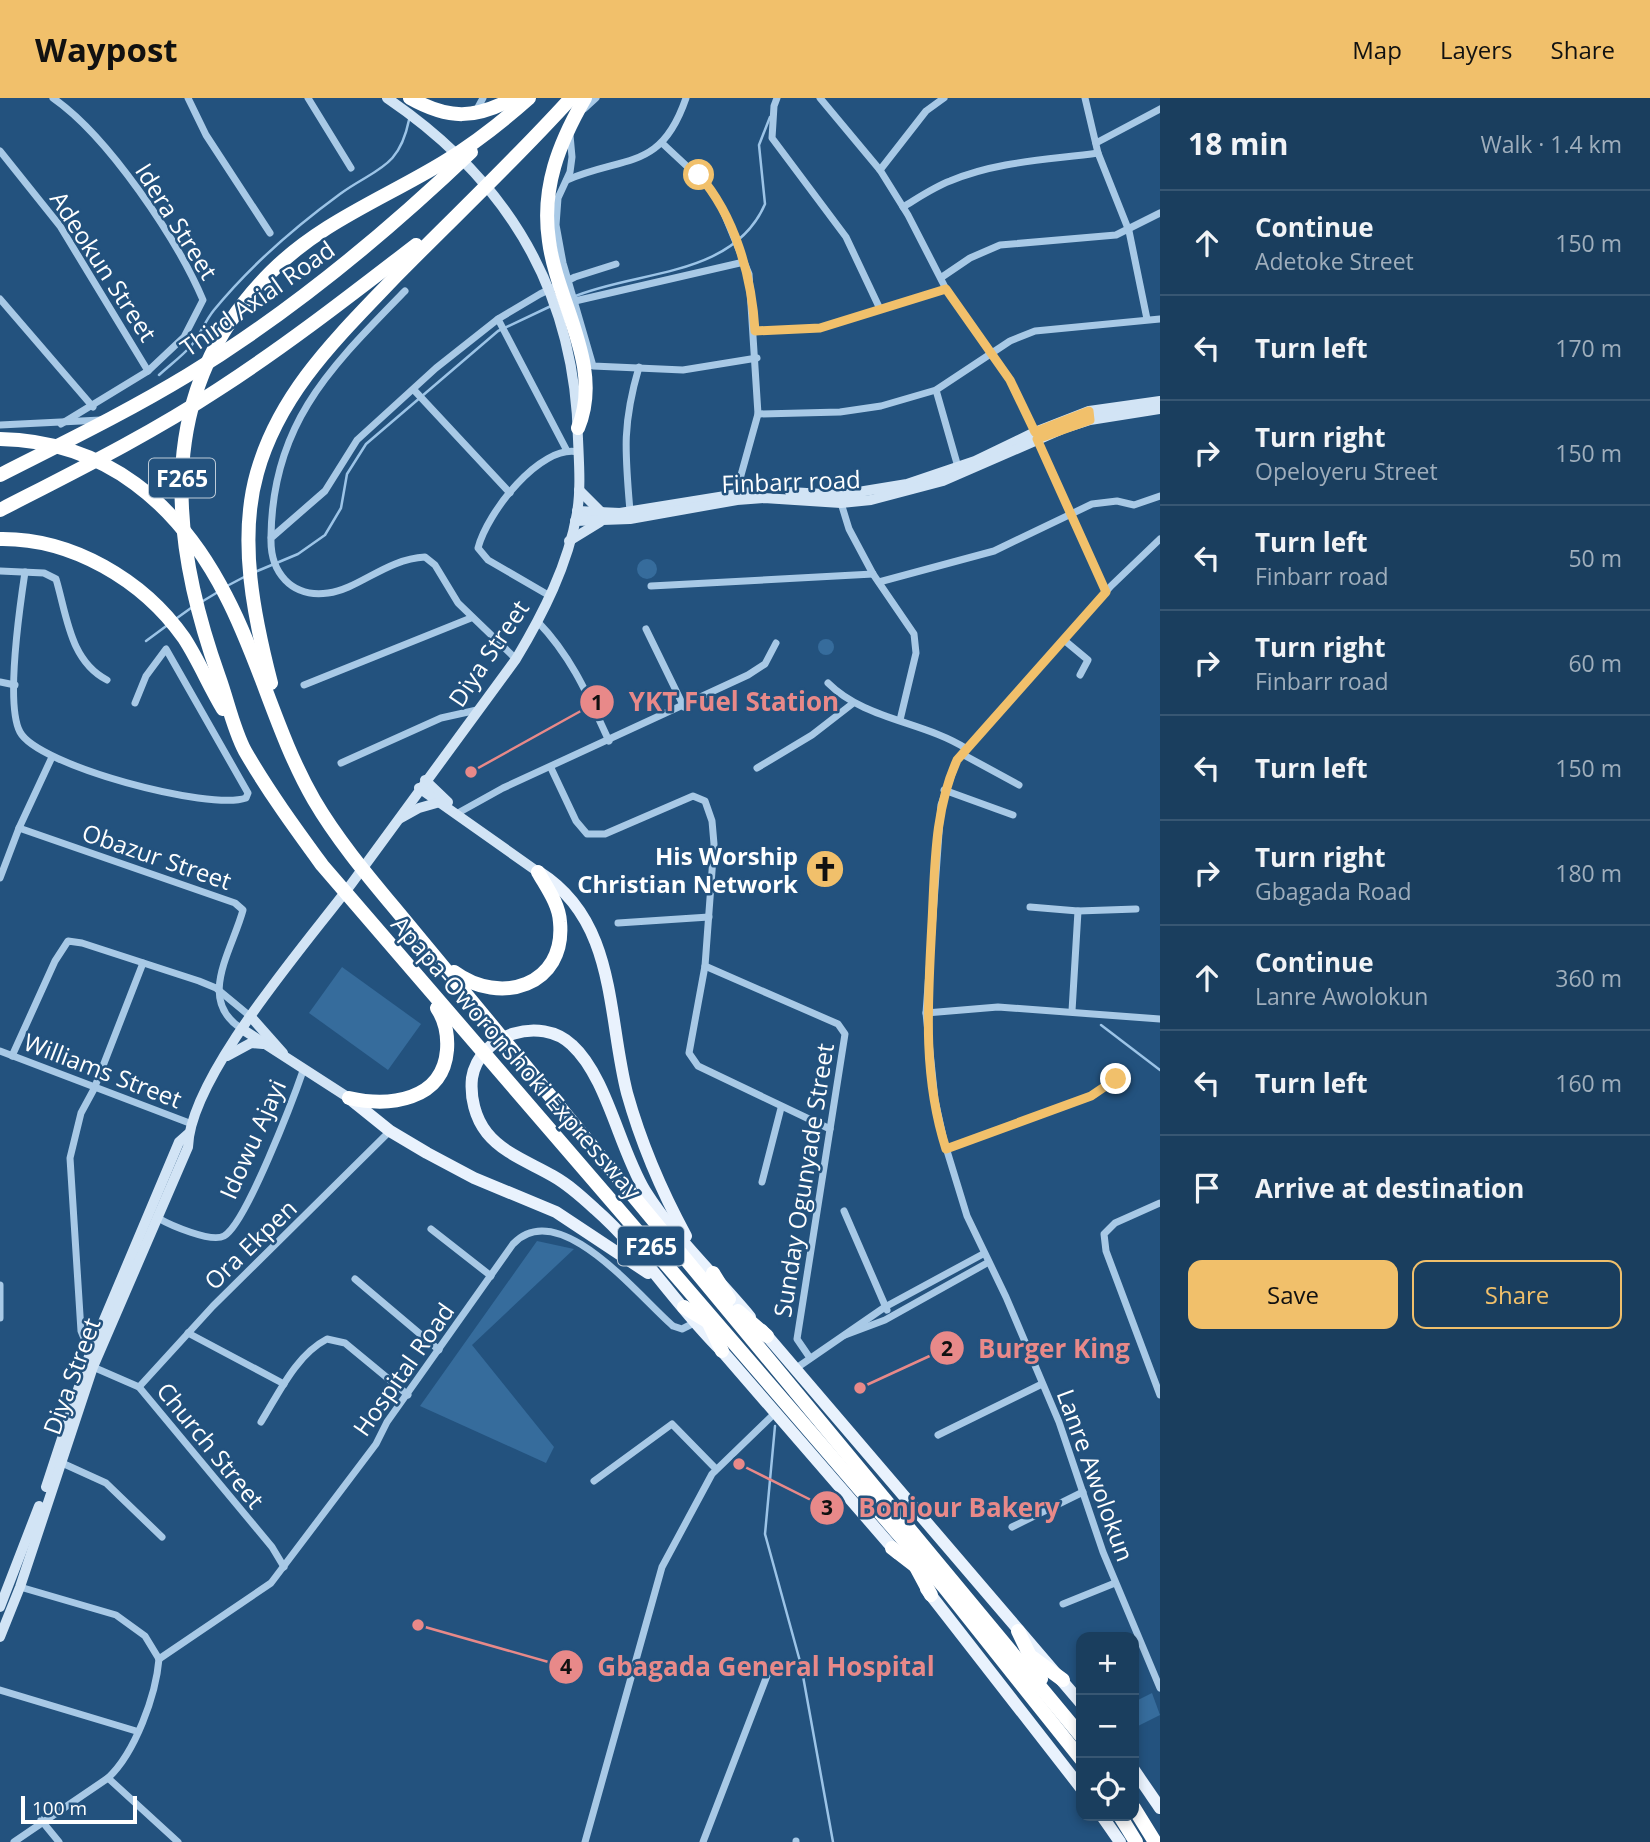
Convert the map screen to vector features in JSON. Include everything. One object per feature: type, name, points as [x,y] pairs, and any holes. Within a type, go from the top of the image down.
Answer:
[{"type":"highway","points":[[410,98],[432,109],[469,115],[514,98]]},
{"type":"highway","name":"F265","points":[[234,725],[197,611],[182,534],[183,457],[189,420],[203,374],[224,332],[271,272],[313,237],[446,161],[529,98]]},
{"type":"highway","name":"F265","points":[[282,728],[256,613],[249,560],[251,506],[256,475],[281,413],[306,373],[342,331],[570,98]]},
{"type":"highway","points":[[578,428],[582,405],[577,337],[549,240],[547,206],[552,170],[570,125],[585,98]]},
{"type":"highway","name":"Third Axial Road","points":[[0,475],[113,418],[244,339],[378,238],[509,115]]},
{"type":"highway","points":[[0,510],[129,443],[217,391],[312,326],[453,216]]},
{"type":"highway","points":[[0,439],[50,443],[79,451],[128,477],[151,496],[193,542],[227,597],[282,728]]},
{"type":"highway","points":[[0,539],[35,542],[78,554],[142,592],[182,636],[234,725]]},
{"type":"highway","name":"Apapa-Oworonshoki Expressway","points":[[234,725],[244,750],[281,810],[322,865],[400,959],[732,1338],[897,1543],[944,1587],[1080,1758]]},
{"type":"highway","name":"Apapa-Oworonshoki Expressway","points":[[282,728],[313,799],[332,828],[416,934],[762,1340],[1076,1730]]},
{"type":"highway","points":[[416,934],[455,972],[476,986],[501,990],[536,979],[556,954],[561,930],[557,906],[538,872]]},
{"type":"highway","points":[[349,1098],[391,1103],[415,1096],[434,1083],[447,1057],[448,1043],[441,1014],[400,959]]},
{"type":"highway","points":[[711,1279],[762,1340]]},
{"type":"highway","points":[[693,1294],[701,1322],[732,1338]]},
{"type":"highway","points":[[684,1307],[701,1322],[722,1351]]},
{"type":"highway","points":[[897,1543],[917,1568],[931,1595]]},
{"type":"highway","points":[[917,1568],[944,1587]]},
{"type":"highway","points":[[1018,1631],[1033,1658],[1047,1693]]},
{"type":"highway","points":[[1006,1643],[1033,1658],[1063,1680]]},
{"type":"highway","points":[[1139,1816],[1155,1842]]},
{"type":"highway","points":[[1122,1821],[1136,1842]]},
{"type":"main road","points":[[387,98],[460,156],[513,220],[543,274],[561,320],[582,405]]},
{"type":"main road","name":"Finbarr road","points":[[623,515],[736,493],[860,493],[907,484],[1090,416],[1160,401]]},
{"type":"main road","name":"Finbarr road","points":[[1090,416],[1160,409]]},
{"type":"main road","name":"Diya Street","points":[[0,1607],[45,1491],[90,1353],[179,1142],[190,1129],[222,1060],[242,1029],[516,659],[538,622],[550,596],[576,516],[579,490],[578,428]]},
{"type":"main road","name":"Finbarr road","points":[[623,515],[764,498],[841,503],[871,500],[943,481],[1036,436]]},
{"type":"main road","points":[[579,490],[602,517]]},
{"type":"main road","points":[[576,516],[623,515]]},
{"type":"main road","points":[[569,541],[602,517]]},
{"type":"main road","points":[[422,784],[440,802],[456,811]]},
{"type":"main road","points":[[422,784],[549,879],[583,916],[607,970],[627,1091],[638,1128],[652,1168],[693,1249]]},
{"type":"main road","points":[[398,820],[419,808],[440,802]]},
{"type":"main road","points":[[251,1017],[272,1037],[284,1056]]},
{"type":"main road","points":[[242,1029],[349,1098],[390,1131],[474,1178],[556,1212],[665,1286]]},
{"type":"main road","points":[[684,1307],[623,1236],[595,1208],[557,1178],[512,1154],[488,1134],[475,1110],[472,1086],[476,1066],[492,1045],[515,1033],[539,1030],[566,1039],[588,1063],[645,1190],[675,1232],[693,1249]]},
{"type":"main road","points":[[222,1060],[251,1043],[263,1044]]},
{"type":"main road","name":"Diya Street","points":[[0,1637],[20,1587],[93,1367],[188,1147],[190,1129]]},
{"type":"main road","name":"Apapa-Oworonshoki Expressway","points":[[693,1249],[711,1279]]},
{"type":"main road","name":"Apapa-Oworonshoki Expressway","points":[[762,1340],[795,1369],[1076,1697]]},
{"type":"main road","name":"Apapa-Oworonshoki Expressway","points":[[722,1351],[775,1413],[897,1543],[931,1595],[1076,1782]]},
{"type":"main road","points":[[1139,1777],[1160,1808]]},
{"type":"main road","points":[[1105,1821],[1120,1842]]},
{"type":"street","name":"Idera Street","points":[[54,98],[113,157],[192,273],[203,300],[184,337],[148,371]]},
{"type":"street","points":[[188,98],[206,135],[270,233]]},
{"type":"street","points":[[308,98],[351,168]]},
{"type":"street","points":[[469,115],[483,98]]},
{"type":"street","points":[[596,98],[570,125],[572,157],[567,180],[556,208],[563,263],[593,366],[683,370],[757,358]]},
{"type":"street","points":[[567,180],[642,158],[662,143],[678,120],[686,98]]},
{"type":"street","points":[[777,98],[772,138],[846,237],[880,309]]},
{"type":"street","points":[[820,98],[880,170],[942,277],[946,289],[1010,380],[1106,592]]},
{"type":"street","points":[[880,170],[926,111],[944,98]]},
{"type":"street","points":[[1085,98],[1098,153],[1129,231],[1147,319]]},
{"type":"street","points":[[1096,143],[1160,109]]},
{"type":"street","points":[[662,143],[707,185],[720,206],[744,262],[753,298],[758,414],[736,493]]},
{"type":"street","name":"Adeokun Street","points":[[0,151],[61,226],[148,371]]},
{"type":"street","points":[[903,207],[948,181],[973,173],[1021,161],[1098,153]]},
{"type":"street","points":[[942,277],[970,258],[1000,245],[1116,235],[1129,231],[1160,213]]},
{"type":"street","points":[[575,299],[744,262]]},
{"type":"street","points":[[271,538],[325,491],[357,440],[417,393],[436,368],[575,277],[616,264]]},
{"type":"street","points":[[755,331],[820,328],[946,289]]},
{"type":"street","points":[[405,291],[342,355],[302,412],[281,461],[272,511],[272,562],[282,579],[302,591],[330,593],[404,559],[425,557],[435,565],[458,603],[471,618],[516,659]]},
{"type":"street","points":[[0,299],[93,407]]},
{"type":"street","points":[[758,414],[862,410],[936,390],[1020,336],[1035,331],[1160,319]]},
{"type":"street","points":[[501,326],[566,449]]},
{"type":"street","points":[[623,515],[625,417],[639,367]]},
{"type":"street","points":[[61,424],[93,407],[148,371]]},
{"type":"street","points":[[936,390],[958,467]]},
{"type":"street","points":[[417,393],[510,493]]},
{"type":"street","points":[[0,425],[61,424],[113,418]]},
{"type":"street","points":[[550,596],[488,560],[478,548],[499,507],[510,493],[553,454],[566,449],[578,452]]},
{"type":"street","points":[[878,582],[994,551],[1092,504],[1117,501],[1134,505],[1160,496]]},
{"type":"street","points":[[841,503],[849,529],[873,574],[914,634],[916,653],[900,720]]},
{"type":"street","name":"Lanre Awolokun","points":[[1160,539],[1106,592],[965,751],[944,789],[935,867],[926,1013],[929,1062],[946,1149],[967,1216],[987,1263],[1006,1297],[1042,1384],[1115,1583],[1160,1688]]},
{"type":"street","points":[[0,571],[44,573],[56,579],[74,644],[84,664],[107,680]]},
{"type":"street","points":[[25,572],[18,619],[15,716],[20,732],[29,743],[52,757],[143,789],[186,796],[246,798],[248,793],[166,649],[146,676],[135,703]]},
{"type":"street","points":[[651,586],[873,574]]},
{"type":"street","points":[[304,685],[471,618]]},
{"type":"street","points":[[538,622],[559,644],[572,664],[610,741]]},
{"type":"street","points":[[646,629],[684,707]]},
{"type":"street","points":[[1063,640],[1088,660],[1080,675]]},
{"type":"street","points":[[456,811],[684,707],[765,664],[776,643]]},
{"type":"street","points":[[0,682],[15,685]]},
{"type":"street","points":[[828,683],[852,704],[938,733],[1019,785]]},
{"type":"street","points":[[757,768],[812,736],[852,704]]},
{"type":"street","points":[[341,763],[441,718],[477,710]]},
{"type":"street","points":[[0,878],[19,828],[52,757]]},
{"type":"street","points":[[551,768],[576,821],[587,834],[605,834],[693,796],[705,801],[715,833],[705,966],[688,1046],[692,1060],[698,1066],[781,1108],[830,1129]]},
{"type":"street","points":[[944,789],[1013,814]]},
{"type":"street","name":"Obazur Street","points":[[19,828],[235,903],[243,910],[216,988]]},
{"type":"street","points":[[1030,907],[1078,911],[1136,909]]},
{"type":"street","points":[[1072,1012],[1078,911]]},
{"type":"street","points":[[618,923],[709,917]]},
{"type":"street","points":[[12,1056],[55,961],[68,942],[143,962],[216,988],[251,1017]]},
{"type":"street","points":[[90,1353],[81,1331],[70,1158],[80,1113],[94,1088],[143,962]]},
{"type":"street","name":"Sunday Ogunyade Street","points":[[705,966],[842,1028],[845,1034],[797,1339],[810,1358]]},
{"type":"street","points":[[216,988],[229,1021],[242,1029]]},
{"type":"street","points":[[926,1013],[998,1007],[1160,1019]]},
{"type":"street","name":"Williams Street","points":[[0,1051],[190,1129]]},
{"type":"street","name":"Idowu Ajayi","points":[[158,1218],[210,1238],[223,1236],[230,1230],[247,1203],[304,1067]]},
{"type":"street","points":[[946,1149],[1091,1096],[1116,1079]]},
{"type":"street","points":[[762,1182],[781,1108]]},
{"type":"street","name":"Ora Ekpen","points":[[139,1387],[188,1333],[390,1131]]},
{"type":"street","points":[[1160,1203],[1115,1223],[1104,1234],[1106,1251],[1160,1395]]},
{"type":"street","points":[[844,1211],[890,1317]]},
{"type":"street","points":[[431,1229],[491,1276]]},
{"type":"street","name":"Hospital Road","points":[[159,1659],[256,1595],[284,1567],[520,1237],[532,1231],[552,1232],[572,1240],[608,1263],[673,1326],[682,1329],[701,1322]]},
{"type":"street","points":[[795,1369],[885,1307],[983,1254]]},
{"type":"street","points":[[845,1335],[855,1334],[890,1317],[987,1263]]},
{"type":"street","points":[[355,1279],[439,1350]]},
{"type":"street","points":[[0,1285],[0,1318]]},
{"type":"street","points":[[188,1333],[284,1384]]},
{"type":"street","points":[[261,1422],[284,1384],[313,1346],[327,1339],[337,1339],[408,1395]]},
{"type":"street","name":"Church Street","points":[[93,1367],[139,1387],[272,1547],[284,1567]]},
{"type":"street","points":[[938,1435],[1042,1384]]},
{"type":"street","points":[[585,1842],[662,1567],[716,1469],[775,1413]]},
{"type":"street","points":[[594,1481],[672,1423],[716,1469]]},
{"type":"street","points":[[62,1463],[106,1483],[162,1537]]},
{"type":"street","points":[[1012,1527],[1083,1492]]},
{"type":"street","points":[[1063,1605],[1115,1583]]},
{"type":"street","points":[[14,1842],[108,1777],[128,1753],[158,1678],[159,1659],[145,1636],[116,1615],[20,1587]]},
{"type":"street","points":[[1152,1670],[1160,1666]]},
{"type":"street","points":[[703,1842],[770,1668]]},
{"type":"street","points":[[0,1690],[136,1731]]},
{"type":"street","points":[[108,1777],[177,1842]]},
{"type":"street","points":[[41,1821],[59,1842]]},
{"type":"shaded area","points":[[647,559],[654,562],[657,569],[654,576],[647,579],[640,576],[637,569],[640,562]]},
{"type":"shaded area","points":[[823,639],[829,639],[834,647],[832,653],[823,655],[818,650],[818,644]]},
{"type":"shaded area","points":[[342,967],[421,1024],[388,1070],[309,1013]]},
{"type":"shaded area","points":[[537,1241],[574,1249],[472,1345],[554,1447],[546,1463],[420,1406]]},
{"type":"shaded area","points":[[1152,1693],[1160,1715],[1139,1726],[1139,1700]]},
{"type":"waterway","points":[[573,297],[707,259],[730,246],[750,228],[765,204],[759,145],[770,117]]},
{"type":"waterway","points":[[159,375],[191,346],[214,310],[274,248],[340,194],[392,158],[405,136],[409,120]]},
{"type":"waterway","points":[[255,572],[298,554],[325,535],[341,508],[347,474],[366,444],[498,331],[551,306]]},
{"type":"waterway","points":[[227,586],[246,576]]},
{"type":"waterway","points":[[203,601],[218,592]]},
{"type":"waterway","points":[[177,618],[191,608]]},
{"type":"waterway","points":[[146,641],[169,624]]},
{"type":"waterway","points":[[1101,1025],[1160,1070]]},
{"type":"waterway","points":[[775,1426],[765,1534],[801,1665],[833,1842]]},
{"type":"place","name":"YKT Fuel Station","points":[[471,772]]},
{"type":"place","name":"His Worship Christian Network","points":[[825,869]]},
{"type":"place","name":"Burger King","points":[[860,1388]]},
{"type":"place","name":"Bonjour Bakery","points":[[739,1464]]},
{"type":"place","name":"Gbagada General Hospital","points":[[418,1625]]},
{"type":"route","points":[[699,175],[720,206],[749,274],[755,331],[804,330],[839,324],[946,289],[1010,380],[1035,432],[1089,411],[1090,420],[1037,439],[1106,592],[957,760],[944,789],[935,867],[926,1013],[929,1062],[946,1149],[1091,1096],[1116,1079]]}]
